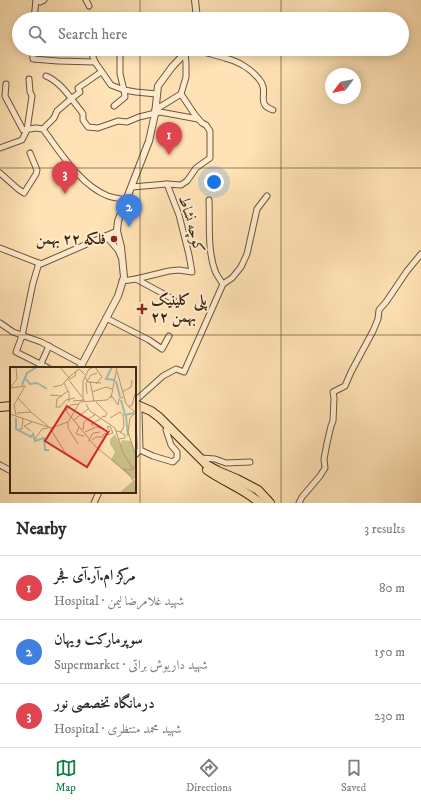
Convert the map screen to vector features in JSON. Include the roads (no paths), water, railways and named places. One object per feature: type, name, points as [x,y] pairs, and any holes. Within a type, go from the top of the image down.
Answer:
[{"type":"main road","points":[[0,407],[10,406]]},
{"type":"main road","points":[[136,406],[151,411],[200,465],[217,478],[252,496],[260,503]]},
{"type":"main road","points":[[0,411],[10,410]]},
{"type":"main road","points":[[165,428],[207,465],[258,490],[270,503]]},
{"type":"street","points":[[35,12],[36,0],[40,2],[44,0]]},
{"type":"street","points":[[86,0],[89,6]]},
{"type":"street","points":[[33,56],[33,59],[39,60],[95,62]]},
{"type":"street","points":[[93,56],[101,72],[111,85],[124,90],[157,94]]},
{"type":"street","points":[[114,106],[125,97],[120,74],[120,56]]},
{"type":"street","points":[[0,323],[13,332],[49,346],[81,366],[118,296],[124,277],[123,260],[117,231],[118,222],[149,141],[155,112],[158,86],[182,56]]},
{"type":"street","points":[[46,76],[54,79],[82,111],[83,120],[88,127],[98,128],[118,121],[127,122],[155,112],[181,94],[186,77],[187,56]]},
{"type":"street","points":[[217,56],[226,58],[253,72],[261,81],[264,92],[263,101],[266,106],[273,110]]},
{"type":"street","points":[[43,129],[54,118],[57,111],[80,92],[78,88],[101,72]]},
{"type":"street","points":[[0,148],[22,140],[27,130],[32,96],[30,92],[29,79]]},
{"type":"street","points":[[6,84],[5,96],[23,130],[36,128],[43,129],[69,165],[92,187],[108,196],[127,200]]},
{"type":"street","points":[[132,187],[167,184],[181,185],[187,181],[196,168],[210,158],[210,131],[206,125],[198,119],[181,94]]},
{"type":"street","points":[[155,112],[198,119]]},
{"type":"street","points":[[1,176],[24,193],[37,170],[30,153]]},
{"type":"street","name":"کوچه نشاط","points":[[122,281],[169,271],[179,270],[192,272],[179,215],[167,184]]},
{"type":"street","points":[[140,450],[136,406],[163,376],[176,369],[184,372],[223,284],[232,278],[241,267],[247,254],[257,209],[267,196]]},
{"type":"street","points":[[209,200],[210,254],[216,274],[223,284]]},
{"type":"street","points":[[0,248],[41,264],[117,231]]},
{"type":"street","points":[[106,236],[118,250],[123,260]]},
{"type":"street","points":[[299,503],[302,497],[320,476],[324,468],[327,443],[333,421],[333,392],[346,386],[351,372],[373,331],[380,310],[420,254]]},
{"type":"street","points":[[39,263],[33,283],[22,336],[16,352],[40,366],[49,346]]},
{"type":"street","points":[[136,279],[173,299]]},
{"type":"street","points":[[106,318],[149,340],[162,349],[169,336]]},
{"type":"street","points":[[140,450],[153,456],[174,462],[177,458],[177,452],[171,445],[165,428]]},
{"type":"street","points":[[136,454],[140,450]]},
{"type":"street","points":[[200,458],[215,459],[226,462],[250,462]]},
{"type":"street","points":[[0,465],[10,470]]},
{"type":"street","points":[[94,503],[99,493]]},
{"type":"place","name":"مرکز ام.آر.آی فجر","points":[[169,155]]},
{"type":"place","name":"درمانگاه تخصصی نور","points":[[65,194]]},
{"type":"place","name":"سوپرمارکت ویهان","points":[[129,227]]},
{"type":"place","name":"فلکه ۲۲ بهمن","points":[[114,239]]},
{"type":"place","name":"پلی کلینیک ۲۲ بهمن","points":[[142,309]]}]
